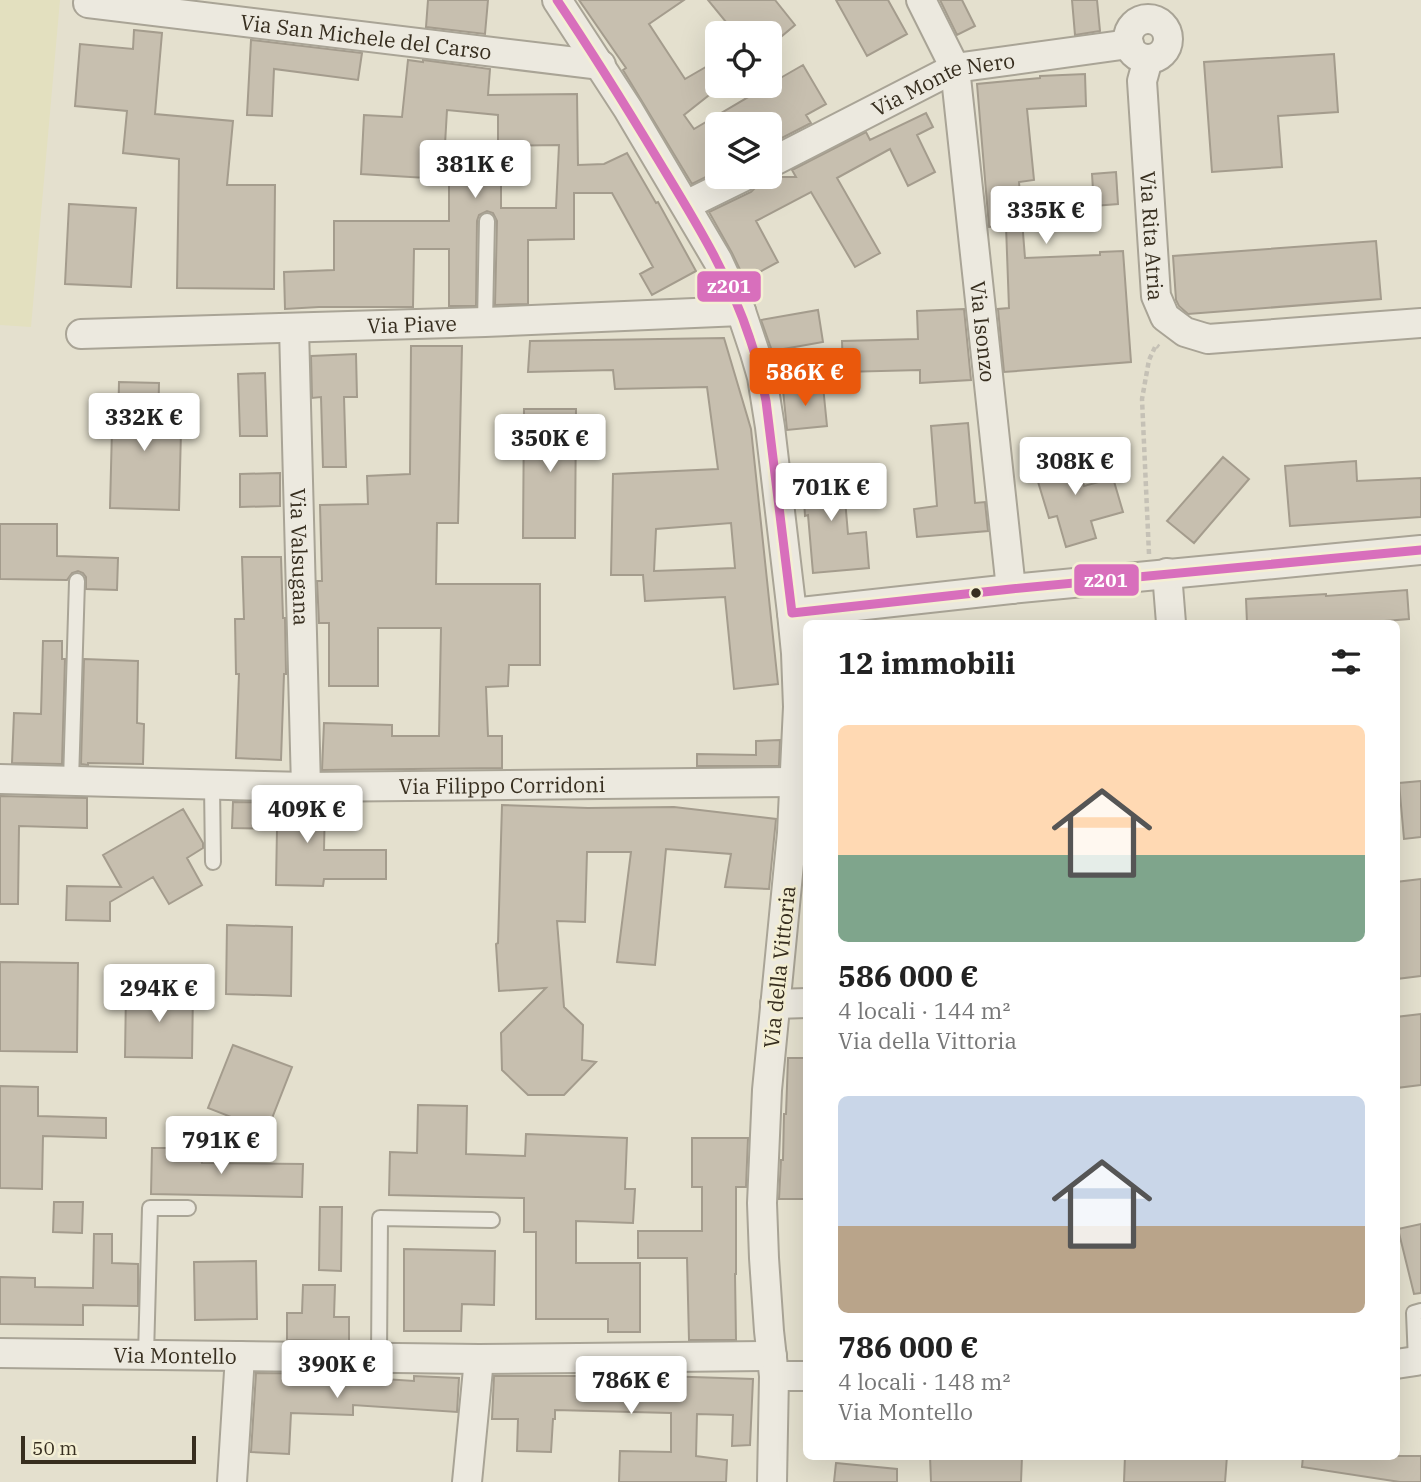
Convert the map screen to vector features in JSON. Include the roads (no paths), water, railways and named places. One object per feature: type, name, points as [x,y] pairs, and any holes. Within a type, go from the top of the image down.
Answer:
[{"type":"street","name":"Via della Vittoria","points":[[557,0],[601,65],[718,261],[741,311],[762,377],[766,401],[796,653],[798,707],[795,782],[799,832],[775,1004],[760,1067],[762,1230],[773,1366],[772,1482]]},
{"type":"street","name":"Via Isonzo","points":[[921,0],[955,68],[1011,589]]},
{"type":"street","name":"Via San Michele del Carso","points":[[89,3],[601,65]]},
{"type":"street","points":[[1138,52],[1129,31],[1144,9]]},
{"type":"street","name":"Via Monte Nero","points":[[782,157],[955,68],[1138,52]]},
{"type":"street","name":"Via Rita Atria","points":[[1138,52],[1156,296],[1165,317],[1185,332],[1208,339],[1421,323]]},
{"type":"street","points":[[686,205],[719,189]]},
{"type":"street","name":"Via Piave","points":[[81,334],[741,311]]},
{"type":"street","name":"Via Valsugana","points":[[294,328],[306,787]]},
{"type":"street","points":[[792,612],[1011,589],[1158,565],[1421,550]]},
{"type":"street","points":[[1158,565],[1170,620]]},
{"type":"street","name":"Via Filippo Corridoni","points":[[0,779],[306,787],[795,782]]},
{"type":"street","points":[[775,1004],[803,1003]]},
{"type":"street","name":"Via Montello","points":[[0,1353],[379,1357],[773,1366],[803,1375]]},
{"type":"street","points":[[232,1482],[240,1356]]},
{"type":"street","points":[[467,1482],[479,1359]]},
{"type":"lane","points":[[485,322],[487,221]]},
{"type":"lane","points":[[71,781],[76,581]]},
{"type":"lane","points":[[212,785],[212,862]]},
{"type":"lane","points":[[146,1355],[150,1208],[188,1208]]},
{"type":"lane","points":[[379,1357],[380,1218],[492,1220]]},
{"type":"lane","points":[[1411,1362],[1414,1313],[1421,1311]]}]
